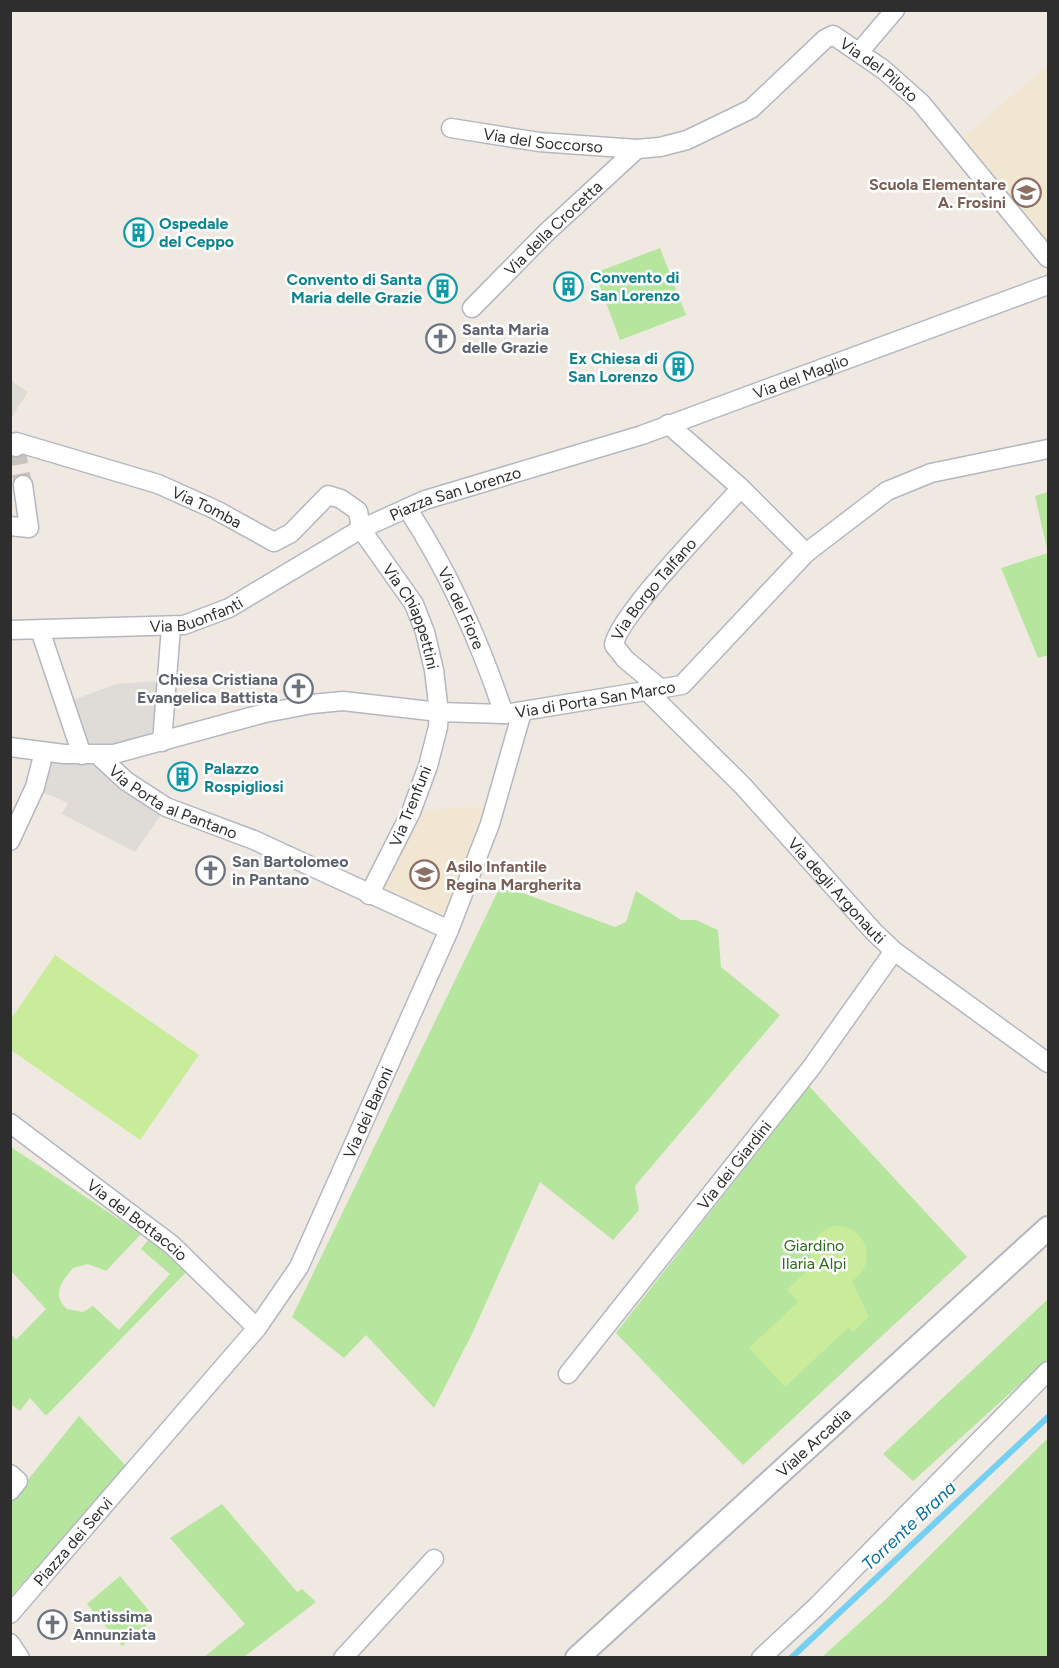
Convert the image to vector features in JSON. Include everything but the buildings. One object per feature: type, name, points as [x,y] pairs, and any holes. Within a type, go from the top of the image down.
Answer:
[{"type":"street","points":[[860,51],[895,10]]},
{"type":"street","name":"Via del Piloto","points":[[637,148],[660,147],[687,140],[752,109],[830,36],[837,36],[860,51],[921,103],[1048,258]]},
{"type":"street","name":"Via del Soccorso","points":[[451,128],[539,142],[637,148]]},
{"type":"street","name":"Via della Crocetta","points":[[472,309],[546,232],[637,148]]},
{"type":"street","name":"Via del Maglio","points":[[552,464],[642,435],[1048,285]]},
{"type":"street","points":[[668,424],[741,488],[806,553]]},
{"type":"street","name":"Via Tomba","points":[[16,444],[158,484],[216,510],[271,542],[278,541],[291,533],[328,495],[341,499],[358,511],[361,529]]},
{"type":"street","name":"Via di Porta San Marco","points":[[10,747],[90,755],[121,753],[265,712],[312,704],[366,702],[439,712],[513,713],[655,691],[682,684],[694,674],[806,553],[875,499],[910,480],[1048,449]]},
{"type":"street","name":"Piazza San Lorenzo","points":[[361,529],[407,508],[512,473],[552,464]]},
{"type":"street","points":[[10,526],[29,528],[23,485]]},
{"type":"street","name":"Via Borgo Talfano","points":[[655,691],[614,645],[615,635],[646,593],[741,488]]},
{"type":"street","name":"Via del Fiore","points":[[407,508],[428,540],[513,713]]},
{"type":"street","name":"Via Buonfanti","points":[[10,630],[184,625],[229,608],[361,529]]},
{"type":"street","name":"Via Chiappettini","points":[[361,529],[414,604],[430,651],[439,712]]},
{"type":"street","points":[[167,741],[171,627]]},
{"type":"street","points":[[40,630],[67,704],[90,755]]},
{"type":"street","name":"Via degli Argonauti","points":[[655,691],[858,916],[894,951],[1048,1063]]},
{"type":"street","name":"Via Trenfuni","points":[[369,895],[411,812],[430,756],[439,712]]},
{"type":"street","name":"Via dei Baroni","points":[[134,1469],[257,1328],[299,1267],[449,930],[489,824],[513,713]]},
{"type":"street","points":[[11,839],[35,787],[44,752]]},
{"type":"street","name":"Via Porta al Pantano","points":[[90,755],[166,807],[255,840],[369,895],[449,930]]},
{"type":"street","name":"Via dei Giardini","points":[[568,1374],[811,1068],[894,951]]},
{"type":"street","name":"Via del Bottaccio","points":[[10,1123],[172,1245],[257,1328]]},
{"type":"street","name":"Viale Arcadia","points":[[577,1658],[1048,1228]]},
{"type":"street","points":[[761,1658],[816,1607],[1048,1371]]},
{"type":"street","name":"Piazza dei Servi","points":[[10,1614],[134,1469]]},
{"type":"street","points":[[343,1658],[434,1559]]},
{"type":"street","points":[[10,1644],[20,1658]]},
{"type":"shaded area","name":"Scuola Elementare A. Frosini","points":[[1048,65],[1048,247],[961,139]]},
{"type":"shaded area","points":[[11,381],[28,392],[11,418]]},
{"type":"shaded area","points":[[159,681],[155,725],[149,736],[94,747],[88,744],[73,700],[116,684]]},
{"type":"shaded area","points":[[49,758],[94,763],[163,812],[135,852],[62,814],[68,803],[42,792]]},
{"type":"shaded area","name":"Asilo Infantile Regina Margherita","points":[[478,807],[490,810],[442,921],[379,893],[419,810]]},
{"type":"green space","points":[[660,248],[686,315],[620,340],[595,273]]},
{"type":"green space","points":[[1048,492],[1048,553],[1035,496]]},
{"type":"green space","points":[[1048,553],[1048,655],[1038,658],[1001,568]]},
{"type":"green space","points":[[501,885],[615,927],[626,922],[636,891],[681,920],[696,920],[718,930],[721,967],[780,1015],[635,1186],[639,1210],[613,1240],[540,1182],[472,1334],[434,1408],[366,1335],[344,1358],[292,1317]]},
{"type":"green space","points":[[55,955],[199,1055],[140,1140],[11,1050],[11,1019]]},
{"type":"green space","name":"Giardino Ilaria Alpi","points":[[809,1086],[967,1257],[743,1465],[616,1333]]},
{"type":"green space","points":[[11,1147],[141,1234],[106,1271],[88,1264],[73,1268],[62,1283],[59,1293],[62,1304],[67,1309],[83,1312],[93,1306],[119,1330],[170,1274],[141,1249],[149,1239],[189,1269],[46,1416],[30,1398],[20,1411],[11,1404],[11,1334],[16,1340],[46,1309],[11,1271]]},
{"type":"green space","points":[[846,1227],[855,1232],[862,1238],[866,1247],[865,1265],[852,1281],[869,1317],[853,1332],[848,1328],[785,1387],[749,1348],[798,1302],[787,1290],[813,1265],[811,1252],[814,1241],[828,1228]]},
{"type":"green space","points":[[1048,1299],[1048,1359],[913,1481],[883,1454]]},
{"type":"green space","points":[[79,1416],[127,1467],[11,1596],[11,1501]]},
{"type":"green space","points":[[1048,1438],[1048,1657],[822,1657],[884,1601]]},
{"type":"green space","points":[[222,1504],[297,1592],[302,1589],[316,1602],[244,1657],[204,1657],[245,1624],[170,1538]]},
{"type":"green space","points":[[120,1576],[155,1618],[122,1646],[87,1604]]},
{"type":"waterway","name":"Torrente Brana","points":[[791,1658],[1048,1417]]},
{"type":"tunnel","points":[[16,447],[23,485]]},
{"type":"place","name":"Scuola Elementare A. Frosini","points":[[1027,193]]},
{"type":"place","name":"Ospedale del Ceppo","points":[[138,232]]},
{"type":"place","name":"Convento di San Lorenzo","points":[[569,286]]},
{"type":"place","name":"Convento di Santa Maria delle Grazie","points":[[443,288]]},
{"type":"place","name":"Santa Maria delle Grazie","points":[[441,338]]},
{"type":"place","name":"Ex Chiesa di San Lorenzo","points":[[679,367]]},
{"type":"place","name":"Chiesa Cristiana Evangelica Battista","points":[[299,688]]},
{"type":"place","name":"Palazzo Rospigliosi","points":[[183,777]]},
{"type":"place","name":"San Bartolomeo in Pantano","points":[[211,870]]},
{"type":"place","name":"Asilo Infantile Regina Margherita","points":[[425,875]]},
{"type":"place","name":"Santissima Annunziata","points":[[52,1625]]}]
